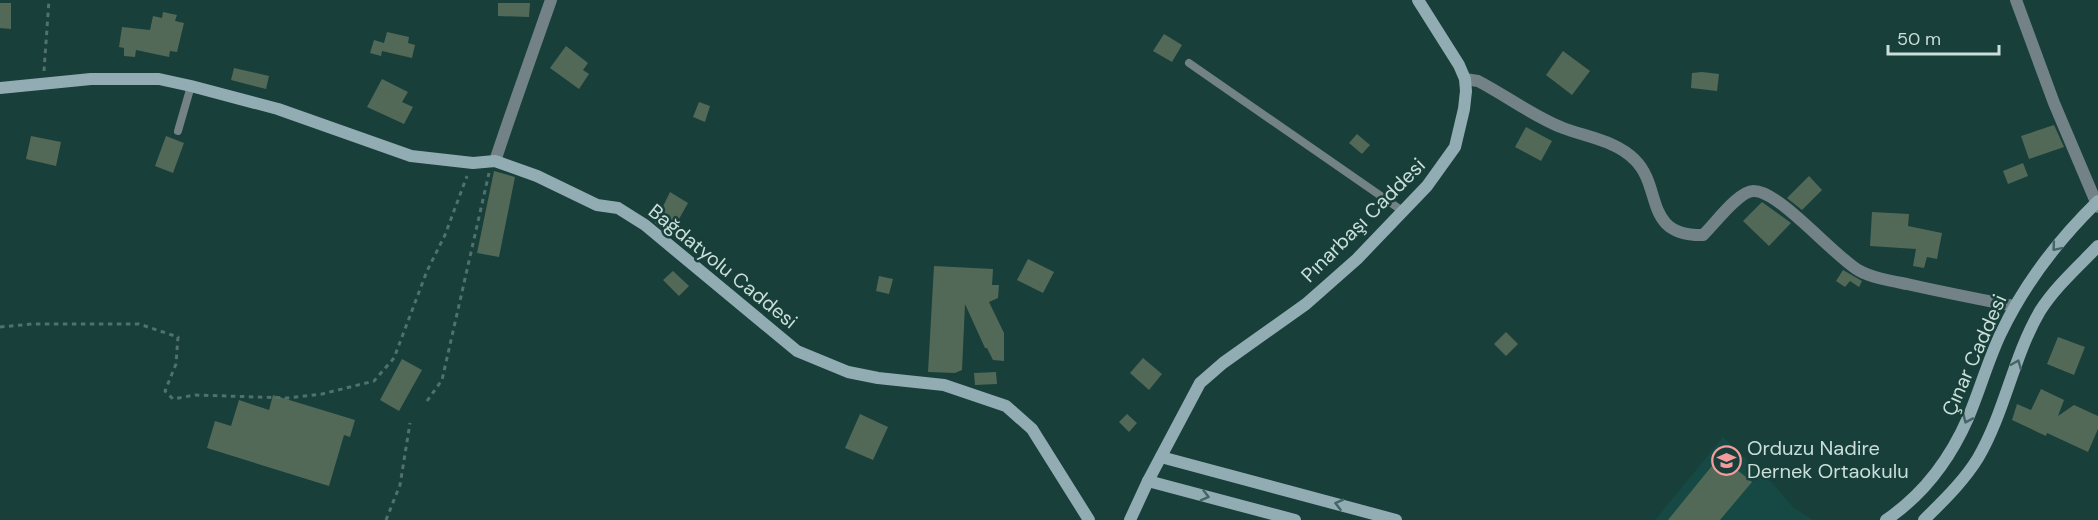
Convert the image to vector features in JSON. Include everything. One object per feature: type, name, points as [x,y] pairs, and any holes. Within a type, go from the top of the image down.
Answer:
[{"type":"street","points":[[493,162],[518,98],[529,57],[551,0]]},
{"type":"street","name":"Pınarbaşı Caddesi","points":[[1130,520],[1200,383],[1210,373],[1306,304],[1357,259],[1434,178],[1455,147],[1464,109],[1465,79],[1459,65],[1418,0]]},
{"type":"street","points":[[2016,0],[2054,104],[2097,204]]},
{"type":"street","name":"Bağdatyolu Caddesi","points":[[0,88],[91,79],[159,80],[191,86],[278,109],[411,156],[473,163],[493,162],[537,176],[597,206],[618,208],[645,225],[796,351],[848,372],[878,378],[944,385],[1006,406],[1032,429],[1089,520]]},
{"type":"street","points":[[1465,79],[1478,81],[1563,128],[1617,148],[1635,159],[1642,170],[1662,220],[1683,234],[1703,235],[1743,194],[1752,190],[1763,193],[1787,208],[1847,263],[1862,272],[1889,280],[2014,306]]},
{"type":"street","name":"Çınar Caddesi","points":[[1886,520],[1918,494],[1938,471],[1954,446],[1968,417],[1999,336],[2014,306],[2037,268],[2097,204]]},
{"type":"street","points":[[1924,520],[1944,500],[1977,459],[1987,440],[2030,332],[2042,309],[2060,286],[2098,246]]},
{"type":"street","points":[[1161,457],[1396,520]]},
{"type":"street","points":[[1148,481],[1294,520]]},
{"type":"lane","points":[[1189,63],[1404,212]]},
{"type":"lane","points":[[178,131],[191,86]]},
{"type":"path","points":[[44,85],[49,0]]},
{"type":"path","points":[[427,401],[442,380],[493,162]]},
{"type":"path","points":[[0,327],[32,324],[139,324],[178,337],[176,364],[165,391],[173,399],[195,395],[288,398],[322,394],[374,381],[394,358],[427,271],[445,235],[473,163]]},
{"type":"path","points":[[386,520],[400,485],[410,423]]},
{"type":"shaded area","name":"Orduzu Nadire Dernek Ortaokulu","points":[[1723,437],[1772,483],[1794,508],[1813,520],[1655,520]]},
{"type":"building","points":[[0,3],[11,3],[11,29],[0,28]]},
{"type":"building","points":[[498,3],[530,3],[529,17],[498,16]]},
{"type":"building","points":[[163,12],[177,15],[175,21],[184,23],[177,52],[170,51],[169,57],[136,50],[135,57],[124,56],[124,48],[119,47],[122,27],[150,30],[153,16],[162,18]]},
{"type":"building","points":[[387,32],[409,37],[408,43],[415,45],[412,58],[382,51],[381,56],[370,53],[374,40],[384,43]]},
{"type":"building","points":[[1164,34],[1182,45],[1172,62],[1153,51]]},
{"type":"building","points":[[566,46],[588,63],[583,70],[589,74],[579,89],[550,68]]},
{"type":"building","points":[[1563,51],[1590,71],[1572,95],[1546,75]]},
{"type":"building","points":[[234,68],[269,76],[266,89],[231,80]]},
{"type":"building","points":[[1692,73],[1719,74],[1717,91],[1691,88]]},
{"type":"building","points":[[382,79],[408,92],[402,102],[413,107],[404,124],[367,107]]},
{"type":"building","points":[[699,102],[710,106],[705,122],[693,117]]},
{"type":"building","points":[[2054,125],[2064,147],[2029,159],[2021,136]]},
{"type":"building","points":[[1526,127],[1552,141],[1541,161],[1515,147]]},
{"type":"building","points":[[1357,134],[1370,145],[1362,154],[1349,143]]},
{"type":"building","points":[[31,136],[61,142],[56,166],[26,159]]},
{"type":"building","points":[[166,136],[184,143],[173,173],[155,166]]},
{"type":"building","points":[[2023,163],[2028,176],[2008,184],[2003,171]]},
{"type":"building","points":[[494,171],[515,177],[499,257],[477,253]]},
{"type":"building","points":[[1809,176],[1822,190],[1802,210],[1787,198]]},
{"type":"building","points":[[670,192],[688,203],[670,235],[655,223]]},
{"type":"building","points":[[1762,202],[1791,223],[1769,246],[1743,221]]},
{"type":"building","points":[[1872,212],[1909,214],[1908,226],[1942,233],[1937,259],[1927,257],[1924,268],[1913,266],[1916,249],[1870,246]]},
{"type":"building","points":[[1028,259],[1054,272],[1043,293],[1017,280]]},
{"type":"building","points":[[934,266],[993,269],[992,285],[999,285],[998,298],[989,302],[1004,333],[1004,361],[993,360],[965,304],[962,370],[955,373],[928,372]]},
{"type":"building","points":[[1843,270],[1862,281],[1859,287],[1850,281],[1845,287],[1836,281]]},
{"type":"building","points":[[673,271],[689,286],[679,296],[663,280]]},
{"type":"building","points":[[879,276],[893,279],[889,294],[876,291]]},
{"type":"building","points":[[1506,332],[1518,344],[1506,356],[1494,344]]},
{"type":"building","points":[[2058,337],[2085,347],[2074,375],[2047,364]]},
{"type":"building","points":[[1143,358],[1162,374],[1149,390],[1130,373]]},
{"type":"building","points":[[402,359],[422,370],[399,411],[380,400]]},
{"type":"building","points":[[996,372],[997,384],[975,385],[974,373]]},
{"type":"building","points":[[2041,389],[2064,400],[2058,416],[2074,405],[2098,416],[2098,429],[2088,452],[2012,420],[2017,404],[2031,410]]},
{"type":"building","points":[[273,395],[355,420],[350,437],[344,435],[329,486],[207,448],[215,421],[231,426],[239,400],[269,410]]},
{"type":"building","points":[[860,414],[888,427],[873,460],[845,448]]},
{"type":"building","points":[[1127,414],[1137,423],[1129,432],[1119,422]]},
{"type":"building","points":[[1720,456],[1752,482],[1720,520],[1668,520]]},
{"type":"place","name":"Orduzu Nadire Dernek Ortaokulu","points":[[1726,460]]}]
